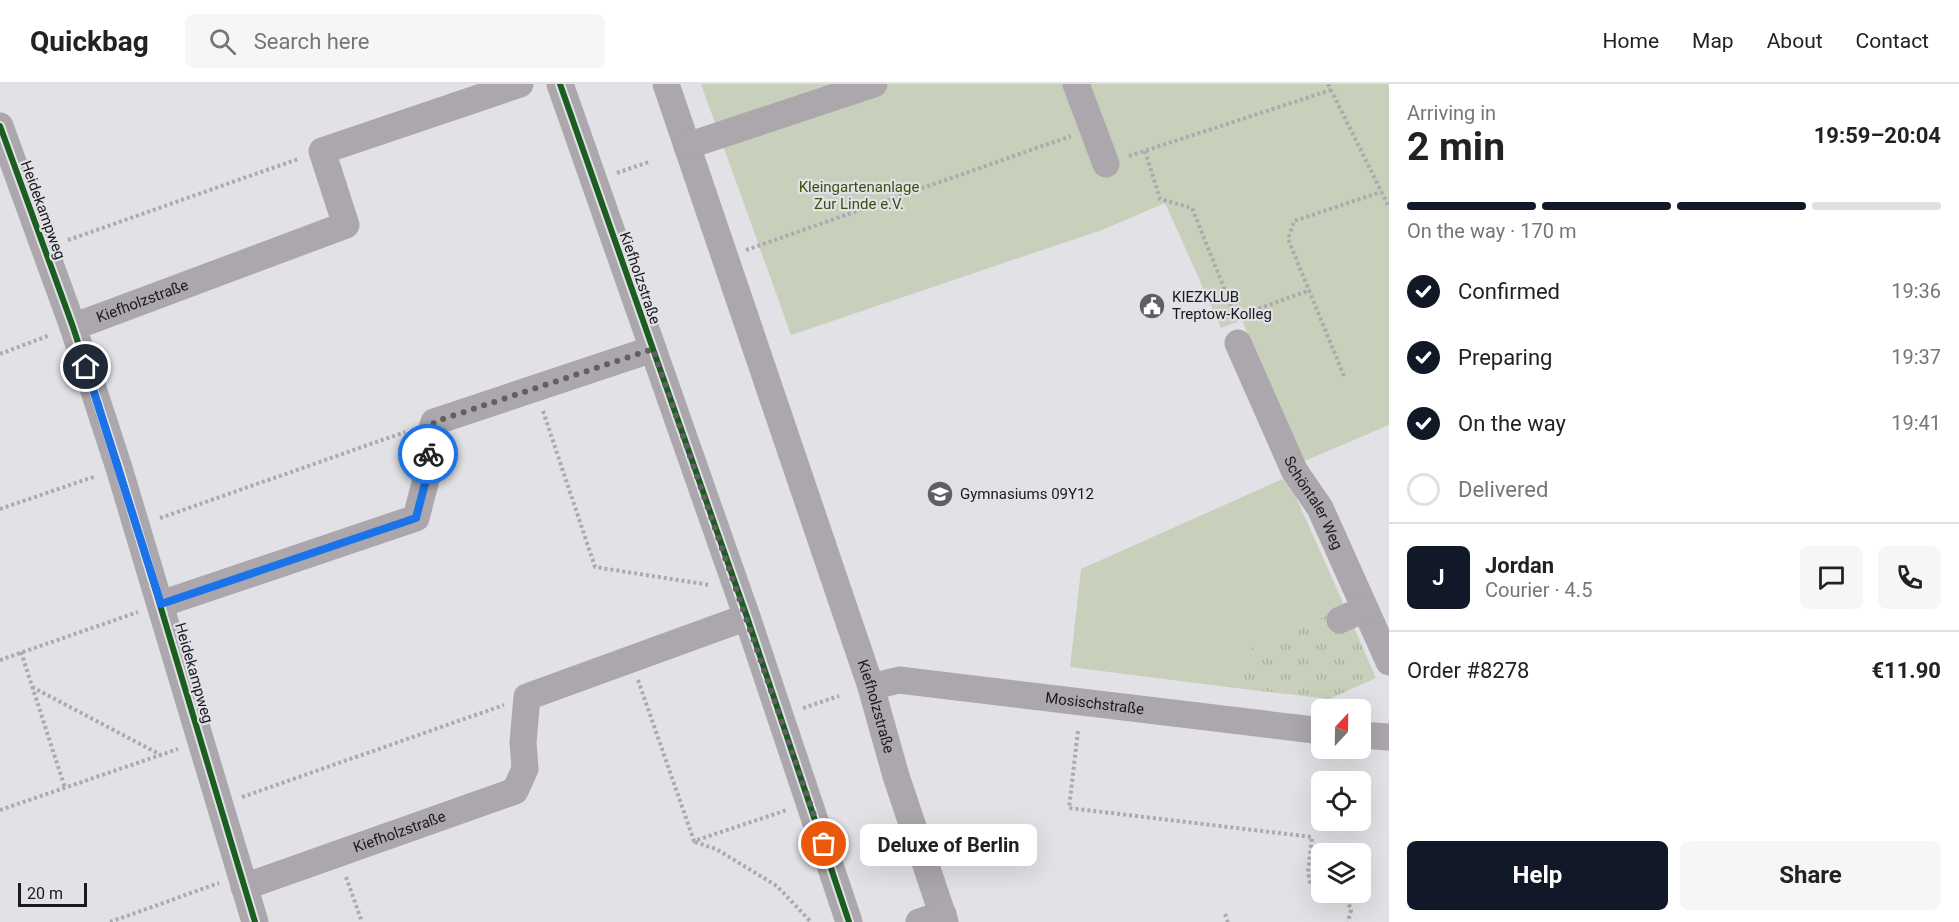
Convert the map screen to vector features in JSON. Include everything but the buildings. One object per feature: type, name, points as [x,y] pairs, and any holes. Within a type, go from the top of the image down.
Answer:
[{"type":"street","points":[[322,150],[520,84]]},
{"type":"street","name":"Kiefholzstraße","points":[[560,84],[747,617],[849,922]]},
{"type":"street","name":"Kiefholzstraße","points":[[666,84],[871,687],[936,920]]},
{"type":"street","points":[[687,146],[874,84]]},
{"type":"street","points":[[1076,84],[1106,164]]},
{"type":"street","name":"Heidekampweg","points":[[0,126],[73,327],[119,468],[220,805],[234,884],[255,922]]},
{"type":"street","name":"Kiefholzstraße","points":[[73,327],[346,225],[322,150]]},
{"type":"street","name":"Schöntaler Weg","points":[[1237,330],[1294,470],[1320,508],[1389,662]]},
{"type":"street","points":[[161,604],[416,518],[429,468],[426,444],[434,422],[653,349]]},
{"type":"street","points":[[1340,620],[1365,609]]},
{"type":"street","points":[[527,697],[747,617]]},
{"type":"street","name":"Mosischstraße","points":[[871,687],[899,680],[1311,730]]},
{"type":"street","name":"Kiefholzstraße","points":[[234,884],[338,854],[515,791],[525,769],[523,742],[527,697]]},
{"type":"street","points":[[1371,736],[1389,737]]},
{"type":"path","points":[[1328,84],[1389,207]]},
{"type":"path","points":[[1106,164],[1331,90]]},
{"type":"path","points":[[743,251],[1093,128]]},
{"type":"path","points":[[44,248],[322,150]]},
{"type":"path","points":[[1145,151],[1160,199],[1192,208],[1237,330],[1310,290]]},
{"type":"path","points":[[594,181],[651,161]]},
{"type":"path","points":[[1344,376],[1288,239],[1294,221],[1381,192]]},
{"type":"path","points":[[0,354],[73,327]]},
{"type":"path","points":[[536,388],[595,567],[713,586]]},
{"type":"path","points":[[136,527],[434,422]]},
{"type":"path","points":[[0,509],[119,468]]},
{"type":"path","points":[[0,660],[161,604]]},
{"type":"path","points":[[21,652],[66,788]]},
{"type":"path","points":[[630,658],[694,841]]},
{"type":"path","points":[[32,687],[161,755]]},
{"type":"path","points":[[780,716],[839,696]]},
{"type":"path","points":[[220,805],[527,697]]},
{"type":"path","points":[[1078,730],[1069,808],[1312,837],[1311,843]]},
{"type":"path","points":[[0,810],[185,746]]},
{"type":"path","points":[[694,841],[790,809]]},
{"type":"path","points":[[694,841],[716,849],[777,886],[811,922]]},
{"type":"path","points":[[1311,846],[1308,872],[1311,882]]},
{"type":"path","points":[[338,854],[362,922]]},
{"type":"path","points":[[110,922],[234,884]]},
{"type":"path","points":[[1348,903],[1351,910],[1348,922]]},
{"type":"path","points":[[1225,914],[1228,922]]},
{"type":"green space","name":"Kleingartenanlage Zur Linde e.V.","points":[[701,84],[1389,84],[1389,425],[1300,463],[1242,320],[1221,328],[1165,203],[1102,230],[791,335]]},
{"type":"green space","points":[[1287,477],[1353,625],[1336,611],[1235,655],[1238,666],[1235,688],[1070,667],[1081,569]]},
{"type":"green space","points":[[1336,611],[1353,625],[1376,678],[1329,699],[1235,688],[1238,666],[1235,655]]},
{"type":"cycle path","points":[[560,84],[747,617],[849,922]]},
{"type":"cycle path","points":[[0,126],[73,327],[119,468],[255,922]]},
{"type":"way so far","points":[[428,454],[426,444],[434,422],[653,349],[824,844]]},
{"type":"place","name":"KIEZKLUB Treptow-Kolleg","points":[[1152,306]]},
{"type":"place","name":"Gymnasiums 09Y12","points":[[940,494]]},
{"type":"place","name":"Deluxe of Berlin","points":[[824,844]]},
{"type":"route","points":[[86,367],[161,604],[416,518],[429,468],[428,454]]}]
